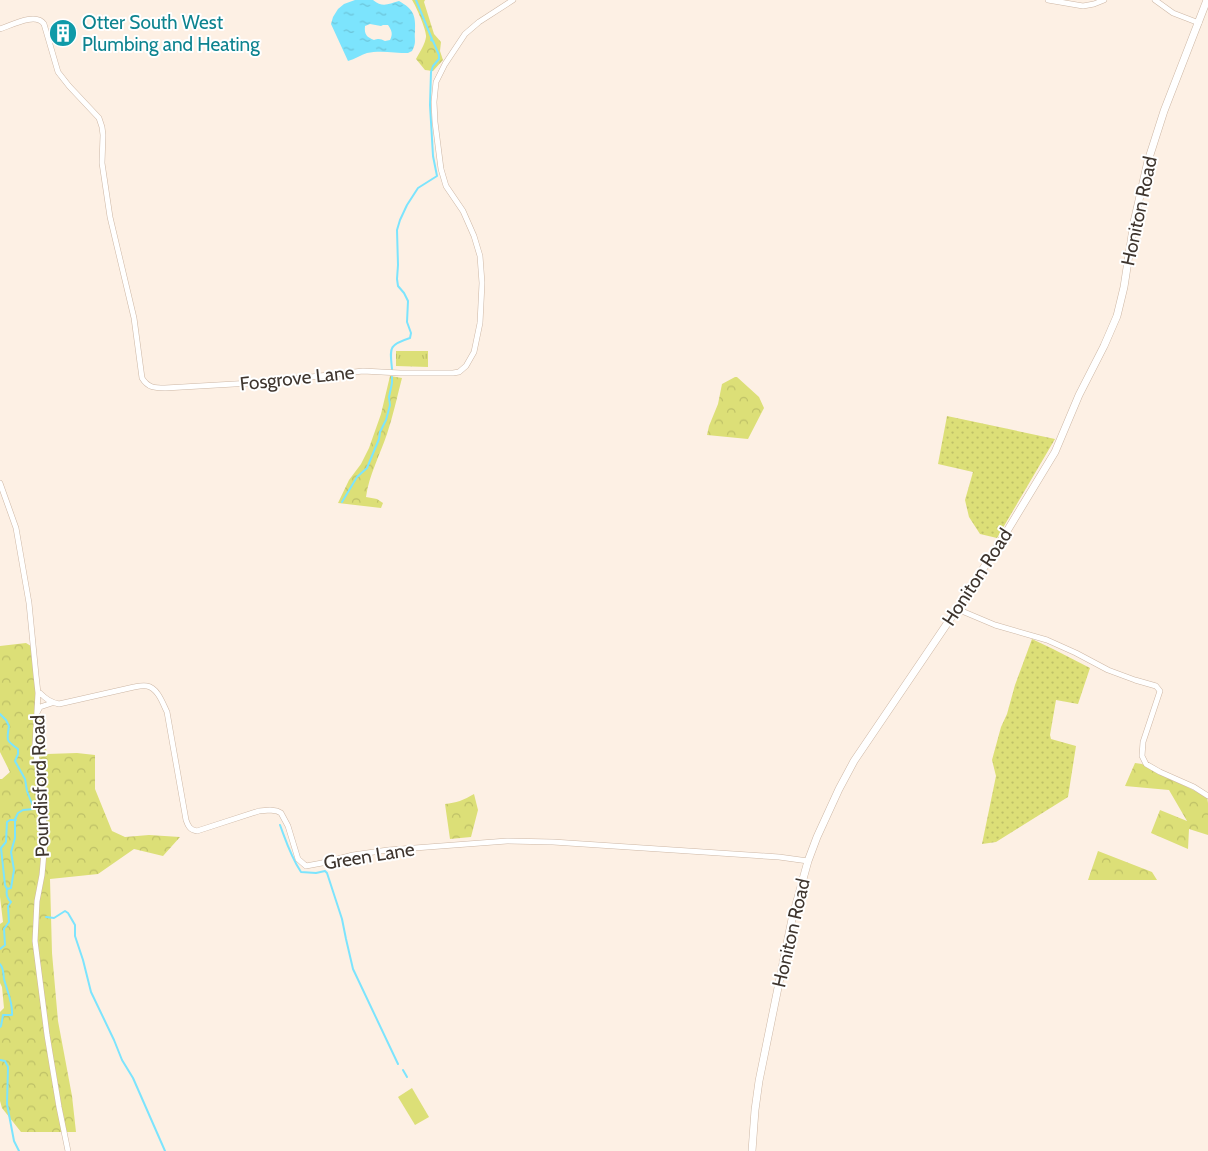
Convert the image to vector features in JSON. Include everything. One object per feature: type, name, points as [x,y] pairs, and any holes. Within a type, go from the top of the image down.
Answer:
[{"type":"main road","name":"Honiton Road","points":[[752,1151],[759,1081],[792,918],[808,861],[826,815],[854,761],[957,609],[1055,452],[1079,395],[1117,316],[1124,287],[1134,222],[1148,161],[1164,111],[1208,0]]},
{"type":"street","name":"Fosgrove Lane","points":[[0,29],[30,19],[36,18],[41,20],[44,24],[55,64],[61,78],[99,118],[103,135],[102,163],[110,217],[134,318],[142,378],[148,386],[165,388],[267,382],[363,371],[452,373],[459,372],[466,366],[474,352],[480,323],[482,283],[480,256],[474,236],[463,211],[446,186],[440,169],[434,102],[436,82],[449,56],[465,34],[479,22],[513,0]]},
{"type":"street","points":[[1048,0],[1084,6],[1104,0]]},
{"type":"street","points":[[1155,0],[1173,13],[1199,23]]},
{"type":"street","name":"Poundisford Road","points":[[0,483],[16,528],[29,603],[38,693],[35,745],[45,841],[42,875],[37,901],[35,941],[58,1107],[68,1151]]},
{"type":"street","points":[[957,609],[995,625],[1047,640],[1108,670],[1156,686],[1160,690],[1143,742],[1142,756],[1146,764],[1194,787],[1208,796]]},
{"type":"street","name":"Green Lane","points":[[52,703],[59,704],[144,685],[150,686],[154,689],[167,712],[188,827],[198,831],[259,811],[276,811],[281,813],[288,826],[298,859],[306,866],[353,855],[388,850],[507,840],[779,857],[808,861]]},
{"type":"street","points":[[38,693],[52,703]]},
{"type":"street","points":[[37,713],[40,707],[52,703]]},
{"type":"green space","points":[[412,0],[425,0],[434,34],[441,42],[440,51],[443,60],[433,71],[425,70],[416,59],[425,42],[426,34]]},
{"type":"green space","points":[[396,351],[428,351],[428,367],[396,366]]},
{"type":"green space","points":[[390,376],[402,378],[389,427],[372,473],[366,497],[377,499],[383,503],[381,508],[338,503],[349,480],[361,464],[369,448],[381,414]]},
{"type":"green space","points":[[735,377],[759,397],[764,408],[748,439],[707,435],[718,404],[722,384]]},
{"type":"green space","points":[[947,416],[1055,439],[997,538],[980,534],[969,517],[965,500],[973,472],[938,464]]},
{"type":"green space","points":[[1032,639],[1090,668],[1078,704],[1056,700],[1050,735],[1051,739],[1076,746],[1068,797],[996,842],[982,844],[996,776],[992,760],[1001,727]]},
{"type":"green space","points":[[26,643],[31,646],[36,692],[47,754],[77,753],[95,755],[95,789],[112,831],[125,837],[149,835],[180,837],[163,856],[134,849],[98,874],[50,879],[52,953],[58,1021],[72,1096],[76,1132],[21,1132],[2,1108],[0,1101],[0,1012],[4,1008],[0,983],[0,924],[3,922],[0,897],[0,779],[10,772],[0,752],[0,646]]},
{"type":"green space","points":[[1135,763],[1142,764],[1207,797],[1208,835],[1189,829],[1188,849],[1151,833],[1160,810],[1187,821],[1169,790],[1125,786]]},
{"type":"green space","points":[[474,794],[478,810],[471,837],[450,839],[445,804],[460,801]]},
{"type":"green space","points":[[1098,851],[1152,872],[1157,880],[1088,880]]},
{"type":"green space","points":[[412,1088],[429,1117],[415,1125],[398,1097]]},
{"type":"water","points":[[355,0],[373,0],[383,5],[399,1],[404,4],[413,13],[415,21],[414,48],[408,53],[372,52],[348,61],[331,24],[338,9],[344,4]],"holes":[[[370,24],[388,25],[392,32],[390,40],[374,40],[368,37],[365,26]]]},
{"type":"waterway","points":[[392,369],[392,348],[394,345],[410,338],[411,333],[407,322],[408,301],[398,286],[397,279],[397,230],[407,205],[418,188],[437,176],[433,156],[430,105],[431,72],[439,59],[439,55],[431,40],[416,0]]},
{"type":"waterway","points":[[342,502],[357,477],[367,468],[379,439],[390,405],[389,397],[392,377]]},
{"type":"waterway","points":[[0,714],[9,726],[9,741],[18,749],[15,761],[25,779],[27,791],[34,809],[23,810],[18,813],[15,819],[15,838],[11,852],[14,870],[11,888],[7,889],[7,896],[11,902],[8,906],[9,922],[4,929],[5,945],[0,949]]},
{"type":"waterway","points":[[7,889],[1,848],[6,842],[7,822],[16,820]]},
{"type":"waterway","points":[[280,825],[301,872],[316,873],[325,871],[327,873],[342,919],[353,969],[398,1064]]},
{"type":"waterway","points":[[46,917],[54,918],[65,911],[75,925],[75,936],[91,992],[122,1060],[133,1078],[165,1151]]},
{"type":"waterway","points":[[0,964],[3,969],[12,1010],[12,1015],[3,1015],[0,1027]]},
{"type":"waterway","points":[[0,1060],[5,1061],[8,1067],[7,1104],[14,1141],[19,1151]]},
{"type":"waterway","points":[[403,1070],[407,1077]]},
{"type":"place","name":"Otter South West Plumbing and Heating","points":[[63,33]]}]
